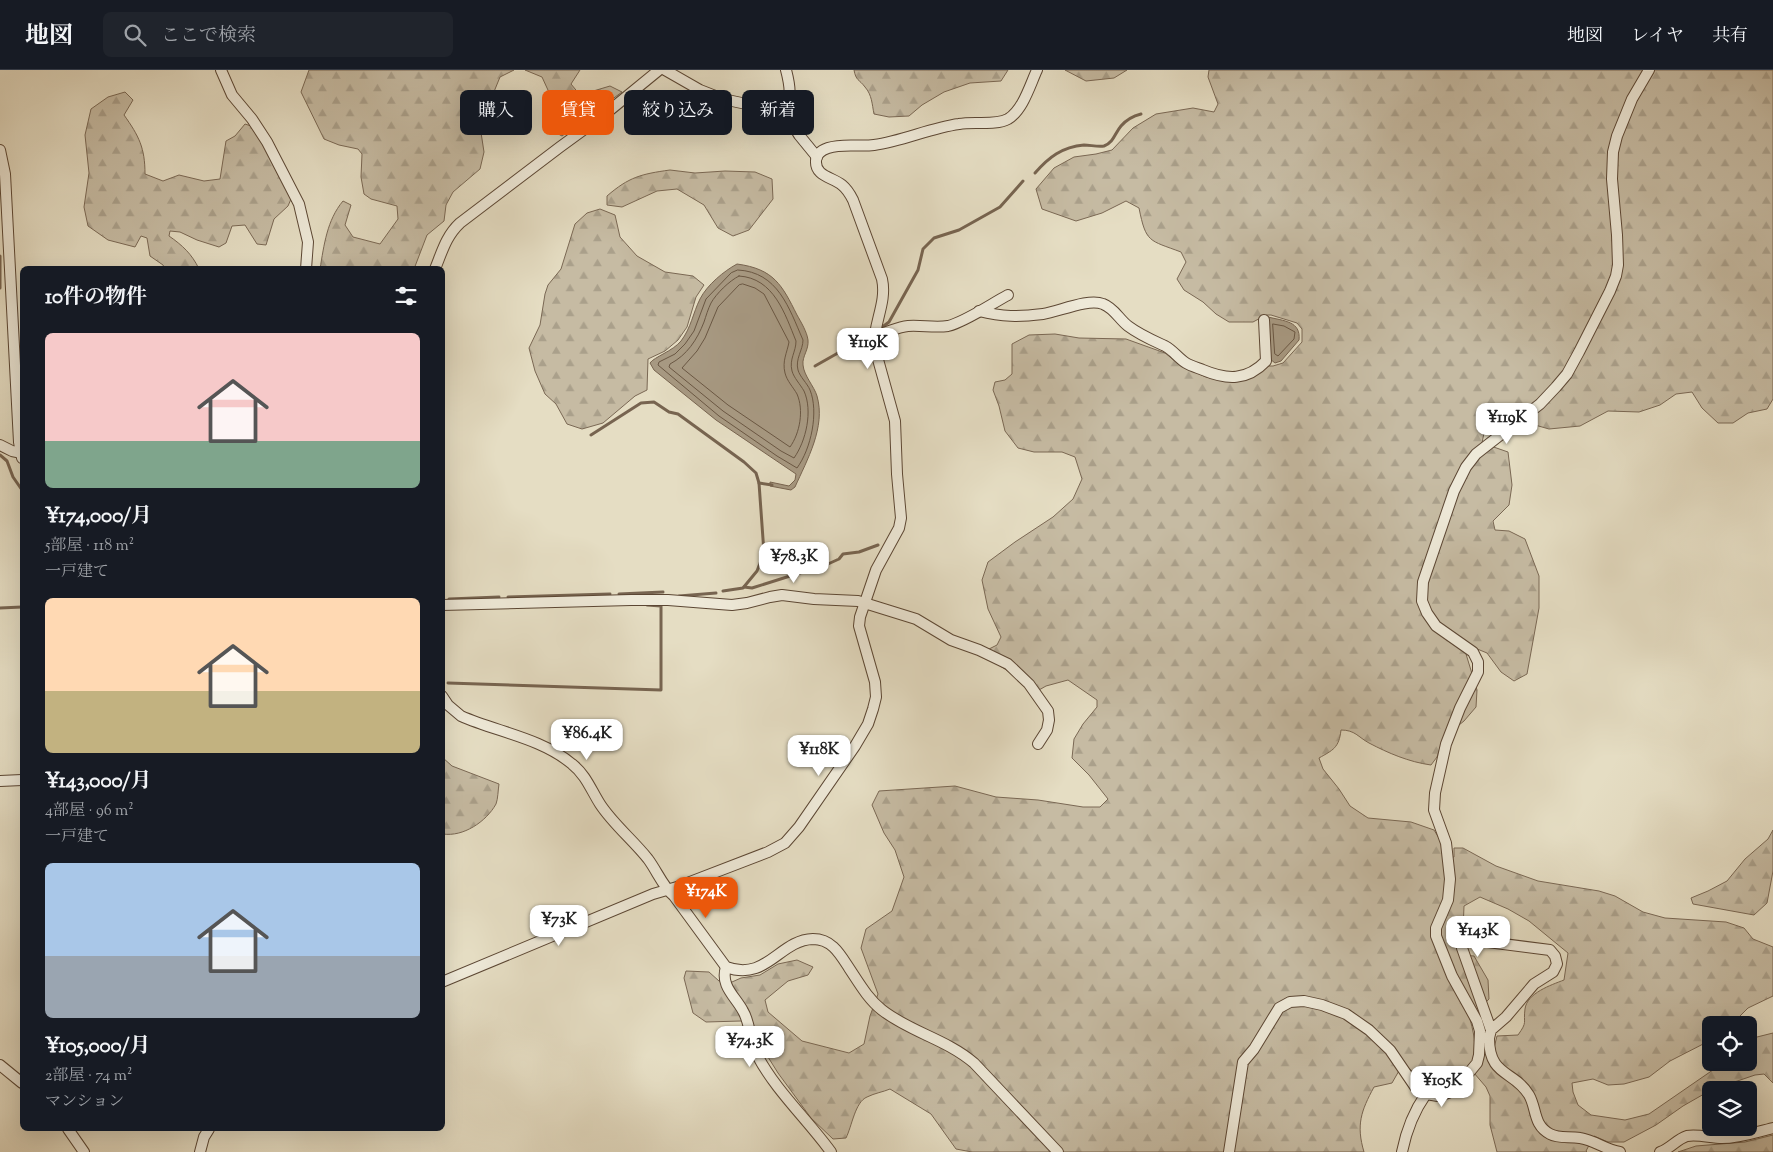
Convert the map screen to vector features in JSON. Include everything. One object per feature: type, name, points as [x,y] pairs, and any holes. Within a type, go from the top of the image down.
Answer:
[{"type":"street","points":[[221,70],[232,95],[252,119],[299,204],[308,242],[306,266]]},
{"type":"street","points":[[436,266],[451,231],[604,115],[659,70]]},
{"type":"street","points":[[665,70],[700,90],[723,99],[742,103]]},
{"type":"street","points":[[786,70],[790,90]]},
{"type":"street","points":[[445,981],[653,894],[768,852],[785,843],[799,827],[868,724],[876,697],[875,682],[859,626],[860,617],[876,570],[899,528],[900,518],[895,421],[874,345],[874,335],[884,300],[884,289],[882,278],[853,200],[840,183],[825,177],[819,171],[816,157],[819,152],[836,146],[874,145],[959,124],[1004,121],[1014,114],[1030,87],[1036,70]]},
{"type":"street","points":[[1487,1035],[1452,976],[1436,936],[1436,928],[1448,900],[1450,879],[1446,843],[1434,810],[1435,793],[1446,744],[1460,708],[1478,672],[1478,662],[1472,652],[1436,626],[1427,613],[1422,601],[1423,582],[1454,491],[1466,467],[1476,454],[1540,404],[1556,387],[1579,352],[1610,291],[1618,265],[1612,179],[1613,152],[1617,136],[1632,99],[1649,70]]},
{"type":"street","points":[[799,135],[816,157]]},
{"type":"street","points":[[0,150],[6,174],[20,420]]},
{"type":"street","points":[[874,335],[908,326],[948,326],[1008,295]]},
{"type":"street","points":[[979,311],[1003,317],[1023,316],[1044,314],[1070,306],[1114,301]]},
{"type":"street","points":[[1101,303],[1118,315],[1125,324],[1140,335],[1166,347],[1186,364],[1222,377],[1249,374],[1266,361],[1264,320]]},
{"type":"street","points":[[0,445],[20,454]]},
{"type":"street","points":[[445,605],[668,600],[732,605],[782,596],[814,600],[848,600],[864,603],[916,619],[951,640],[979,650],[1008,664],[1029,684],[1048,711],[1050,720],[1047,730],[1038,744]]},
{"type":"street","points":[[445,700],[460,716],[545,748],[572,764],[585,776],[604,810],[651,864],[660,876],[666,890],[674,896],[726,967],[735,970],[748,970],[760,967],[806,940],[823,940],[832,945],[867,995],[881,1009],[897,1020],[960,1052],[974,1063],[1058,1152]]},
{"type":"street","points":[[0,781],[20,780]]},
{"type":"street","points":[[1230,1152],[1243,1062],[1254,1049],[1278,1008],[1290,1002],[1304,1001],[1322,1004],[1346,1014],[1370,1030],[1390,1050],[1418,1091],[1438,1096],[1448,1094],[1458,1086],[1477,1063],[1487,1035],[1506,1017],[1534,984],[1553,972],[1556,964],[1550,950],[1472,940],[1464,941],[1462,948],[1487,1035],[1492,1059],[1506,1075],[1524,1088],[1533,1105],[1536,1122],[1543,1130],[1560,1138],[1580,1138],[1620,1152]]},
{"type":"street","points":[[726,967],[725,981],[730,992],[743,1010],[756,1052],[767,1072],[831,1152]]},
{"type":"street","points":[[0,1065],[20,1081]]},
{"type":"street","points":[[1402,1152],[1405,1135],[1426,1094]]},
{"type":"street","points":[[1660,1152],[1669,1149],[1684,1137],[1693,1135],[1721,1138],[1734,1137],[1773,1128]]},
{"type":"street","points":[[69,1131],[84,1152]]},
{"type":"street","points":[[200,1152],[208,1131]]},
{"type":"green space","points":[[309,70],[514,70],[500,77],[495,90],[460,90],[460,135],[481,135],[484,152],[480,169],[453,192],[446,205],[444,221],[427,235],[415,266],[321,266],[333,216],[343,201],[351,205],[345,225],[353,237],[380,244],[398,219],[397,206],[371,199],[364,194],[361,177],[362,154],[358,149],[339,145],[324,139],[301,92]]},
{"type":"green space","points":[[525,70],[580,70],[571,84],[576,90],[548,90],[542,77]]},
{"type":"green space","points":[[854,70],[1008,70],[1001,81],[970,83],[944,92],[922,105],[909,116],[889,117],[874,114],[869,93],[857,78]]},
{"type":"green space","points":[[1065,70],[1127,70],[1114,78],[1086,81]]},
{"type":"green space","points":[[1209,70],[1773,70],[1773,399],[1767,409],[1748,413],[1733,423],[1718,423],[1702,408],[1692,392],[1676,394],[1660,405],[1639,412],[1608,411],[1580,426],[1549,429],[1528,423],[1521,413],[1510,413],[1484,433],[1482,443],[1508,452],[1512,485],[1509,505],[1493,521],[1495,530],[1509,531],[1525,539],[1539,576],[1539,608],[1527,674],[1514,681],[1501,672],[1487,653],[1470,646],[1466,654],[1477,690],[1476,707],[1464,721],[1444,737],[1437,757],[1431,765],[1399,757],[1346,730],[1341,730],[1339,741],[1335,748],[1319,758],[1323,769],[1350,806],[1368,818],[1411,822],[1434,830],[1442,843],[1446,858],[1454,857],[1454,848],[1463,848],[1496,866],[1538,881],[1599,891],[1615,896],[1643,912],[1665,918],[1726,922],[1744,928],[1753,939],[1773,947],[1773,996],[1748,1008],[1740,1016],[1702,1016],[1702,1045],[1670,1061],[1649,1077],[1624,1084],[1608,1085],[1593,1079],[1572,1083],[1578,1105],[1591,1115],[1625,1120],[1649,1114],[1711,1071],[1757,1071],[1757,1037],[1773,1033],[1773,1083],[1764,1074],[1737,1081],[1702,1081],[1702,1095],[1656,1125],[1624,1142],[1608,1142],[1594,1136],[1587,1152],[1497,1152],[1490,1125],[1490,1096],[1486,1087],[1474,1073],[1484,1055],[1494,1048],[1497,1036],[1518,1035],[1524,1025],[1525,1009],[1530,998],[1540,990],[1564,980],[1568,953],[1529,921],[1508,909],[1480,897],[1464,906],[1463,931],[1455,942],[1461,955],[1474,956],[1488,980],[1489,999],[1470,1019],[1475,1044],[1472,1062],[1460,1075],[1438,1088],[1423,1083],[1410,1069],[1400,1069],[1392,1083],[1374,1087],[1361,1118],[1360,1134],[1364,1152],[972,1152],[956,1149],[931,1114],[890,1089],[863,1100],[857,1109],[846,1138],[833,1139],[811,1118],[778,1073],[753,1028],[741,1021],[706,1022],[693,1013],[684,978],[686,971],[709,972],[719,981],[732,982],[741,978],[760,975],[778,964],[797,960],[813,967],[808,975],[788,981],[765,1000],[768,1012],[802,1041],[849,1053],[864,1044],[870,1016],[878,994],[861,948],[866,929],[892,911],[904,877],[895,850],[884,833],[872,805],[879,791],[955,786],[996,797],[1038,800],[1083,807],[1100,807],[1108,799],[1089,775],[1072,758],[1074,739],[1097,707],[1097,700],[1068,680],[1046,686],[1032,694],[1014,675],[991,660],[989,649],[997,645],[1001,637],[988,609],[982,580],[988,562],[1053,517],[1073,499],[1082,479],[1075,457],[1062,452],[1034,452],[1018,448],[1005,431],[993,390],[995,382],[1005,380],[1012,374],[1012,344],[1029,335],[1055,334],[1079,338],[1126,339],[1165,353],[1180,365],[1206,377],[1228,381],[1266,366],[1283,363],[1302,342],[1302,329],[1297,323],[1271,315],[1266,315],[1253,322],[1229,322],[1184,290],[1177,279],[1186,262],[1181,252],[1151,239],[1144,228],[1139,208],[1126,201],[1102,213],[1076,221],[1042,209],[1036,189],[1054,168],[1074,157],[1112,150],[1133,128],[1156,114],[1193,108],[1214,112],[1218,104],[1208,77]]},
{"type":"green space","points":[[610,86],[622,92],[614,98],[614,90],[597,90]]},
{"type":"green space","points":[[125,92],[133,100],[124,115],[134,129],[140,143],[144,157],[145,174],[163,181],[179,175],[204,181],[220,179],[226,141],[235,136],[245,124],[254,127],[291,199],[288,206],[274,219],[266,245],[257,244],[245,225],[232,226],[226,243],[219,247],[180,232],[170,231],[169,236],[186,250],[197,266],[164,266],[150,256],[147,238],[141,236],[135,247],[108,240],[88,226],[84,207],[89,173],[85,135],[91,109],[108,97]]},
{"type":"green space","points":[[670,170],[695,173],[755,172],[772,179],[773,199],[749,230],[733,236],[718,228],[704,205],[677,189],[657,191],[622,207],[607,205],[607,196],[629,180],[651,173]]},
{"type":"green space","points":[[600,209],[615,215],[620,237],[637,256],[665,272],[693,276],[704,285],[696,297],[687,327],[678,340],[665,351],[648,359],[647,390],[635,396],[603,423],[582,429],[567,424],[556,404],[545,394],[535,371],[529,348],[540,325],[548,285],[561,269],[575,224],[587,213]]},
{"type":"green space","points":[[445,760],[452,766],[499,784],[497,802],[492,811],[466,831],[445,834]]},
{"type":"green space","points":[[1773,830],[1773,871],[1767,903],[1754,915],[1693,904],[1691,898],[1727,881],[1745,859],[1768,839]]},
{"type":"green space","points":[[1773,1135],[1773,1152],[1678,1152],[1696,1146],[1745,1142]]},
{"type":"water","points":[[737,264],[760,270],[775,280],[804,327],[807,337],[808,344],[803,365],[817,396],[819,420],[810,455],[795,487],[791,490],[770,486],[770,482],[789,486],[795,480],[796,474],[716,420],[654,370],[650,363],[681,341],[703,294],[716,279]]},
{"type":"water","points":[[1268,317],[1294,325],[1299,334],[1299,340],[1281,361],[1275,363],[1270,359]]},
{"type":"waterway","points":[[1035,173],[1045,162],[1069,148],[1084,145],[1104,146],[1112,140],[1126,121],[1141,114]]},
{"type":"waterway","points":[[881,328],[889,322],[918,270],[923,249],[934,238],[959,230],[1000,207],[1023,181]]},
{"type":"waterway","points":[[0,256],[0,288]]},
{"type":"waterway","points":[[815,366],[868,336]]},
{"type":"waterway","points":[[591,435],[641,403],[654,402],[669,412],[678,414],[744,462],[756,473],[759,483],[764,553],[757,571],[743,588],[723,591]]},
{"type":"waterway","points":[[0,455],[7,461],[13,477],[20,487]]},
{"type":"waterway","points":[[759,483],[772,485]]},
{"type":"waterway","points":[[744,587],[752,588],[828,564],[839,559],[843,554],[859,552],[878,545]]},
{"type":"waterway","points":[[619,594],[663,592]]},
{"type":"waterway","points":[[679,596],[716,593]]},
{"type":"waterway","points":[[508,597],[610,594]]},
{"type":"waterway","points":[[449,599],[499,597]]},
{"type":"waterway","points":[[448,683],[661,690],[661,606],[647,605]]},
{"type":"waterway","points":[[0,608],[20,607]]}]
